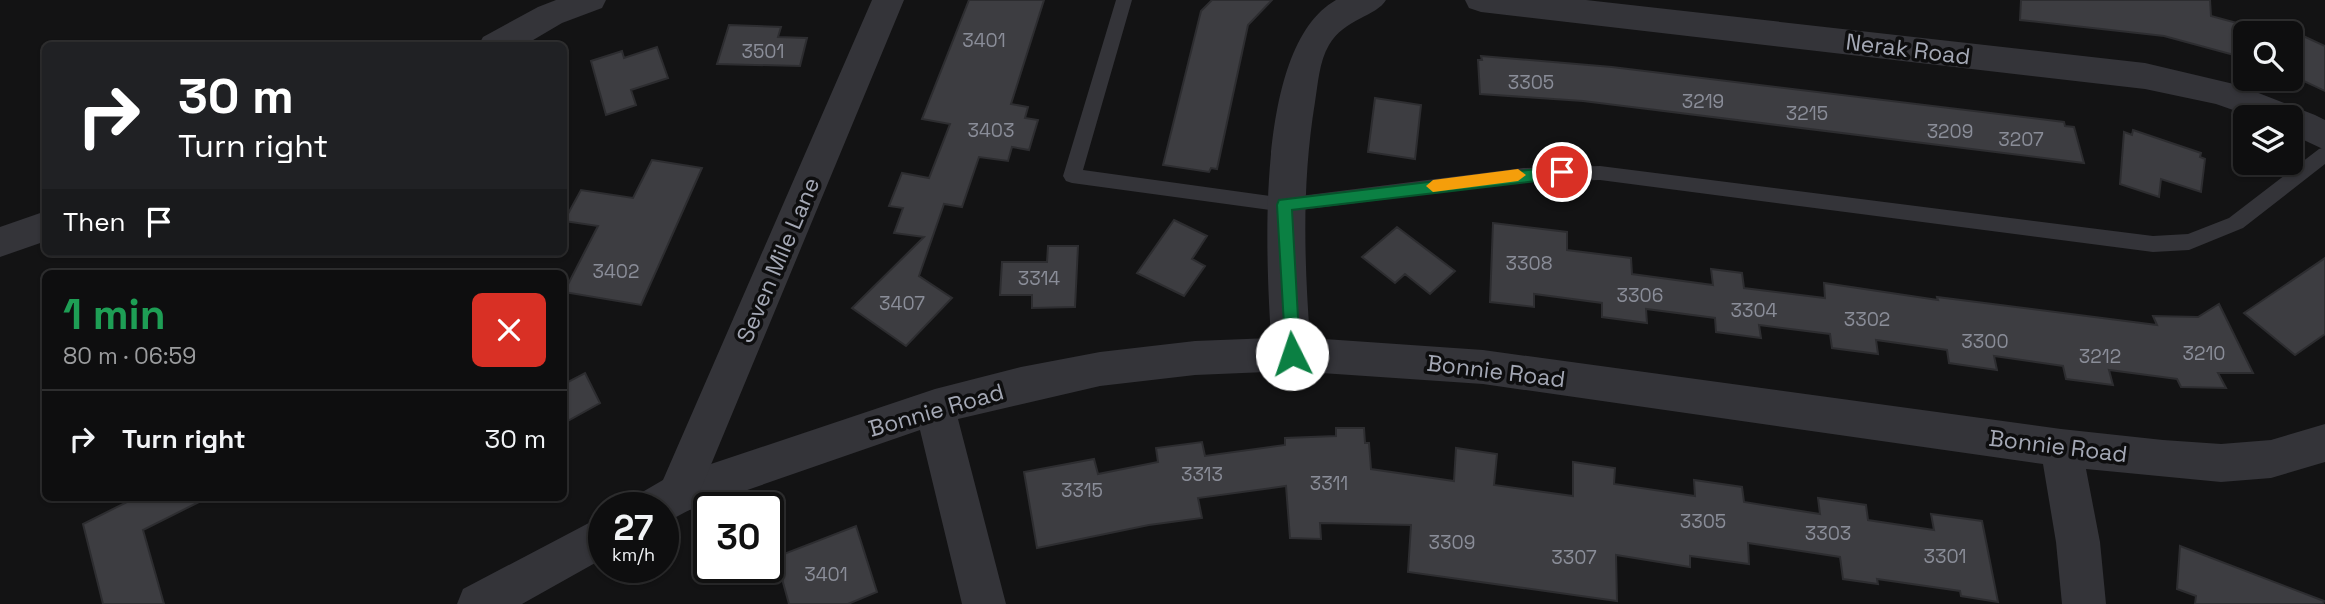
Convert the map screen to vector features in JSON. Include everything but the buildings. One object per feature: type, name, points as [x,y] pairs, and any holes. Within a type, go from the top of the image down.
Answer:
[{"type":"street","points":[[502,42],[550,15],[590,0]]},
{"type":"street","name":"Seven Mile Lane","points":[[670,492],[888,0]]},
{"type":"street","points":[[1292,354],[1284,205],[1288,155],[1303,71],[1311,47],[1339,12],[1370,0]]},
{"type":"street","name":"Nerak Road","points":[[1481,0],[1714,13],[2192,84],[2235,95],[2284,113],[2325,136]]},
{"type":"street","points":[[0,242],[42,227]]},
{"type":"street","name":"Bonnie Road","points":[[679,496],[934,407],[1100,369],[1195,358],[1292,354],[1483,367],[2061,448],[2221,463],[2271,459],[2325,443]]},
{"type":"street","points":[[934,407],[984,604]]},
{"type":"street","points":[[2061,448],[2078,542],[2084,604]]},
{"type":"street","points":[[479,604],[588,544]]},
{"type":"lane","points":[[1124,0],[1072,176],[1284,205],[1523,175],[1600,173],[2153,244],[2189,242],[2236,223],[2325,154]]},
{"type":"slow traffic","points":[[1433,186],[1518,175]]},
{"type":"route","points":[[1292,354],[1284,205],[1562,172]]}]
